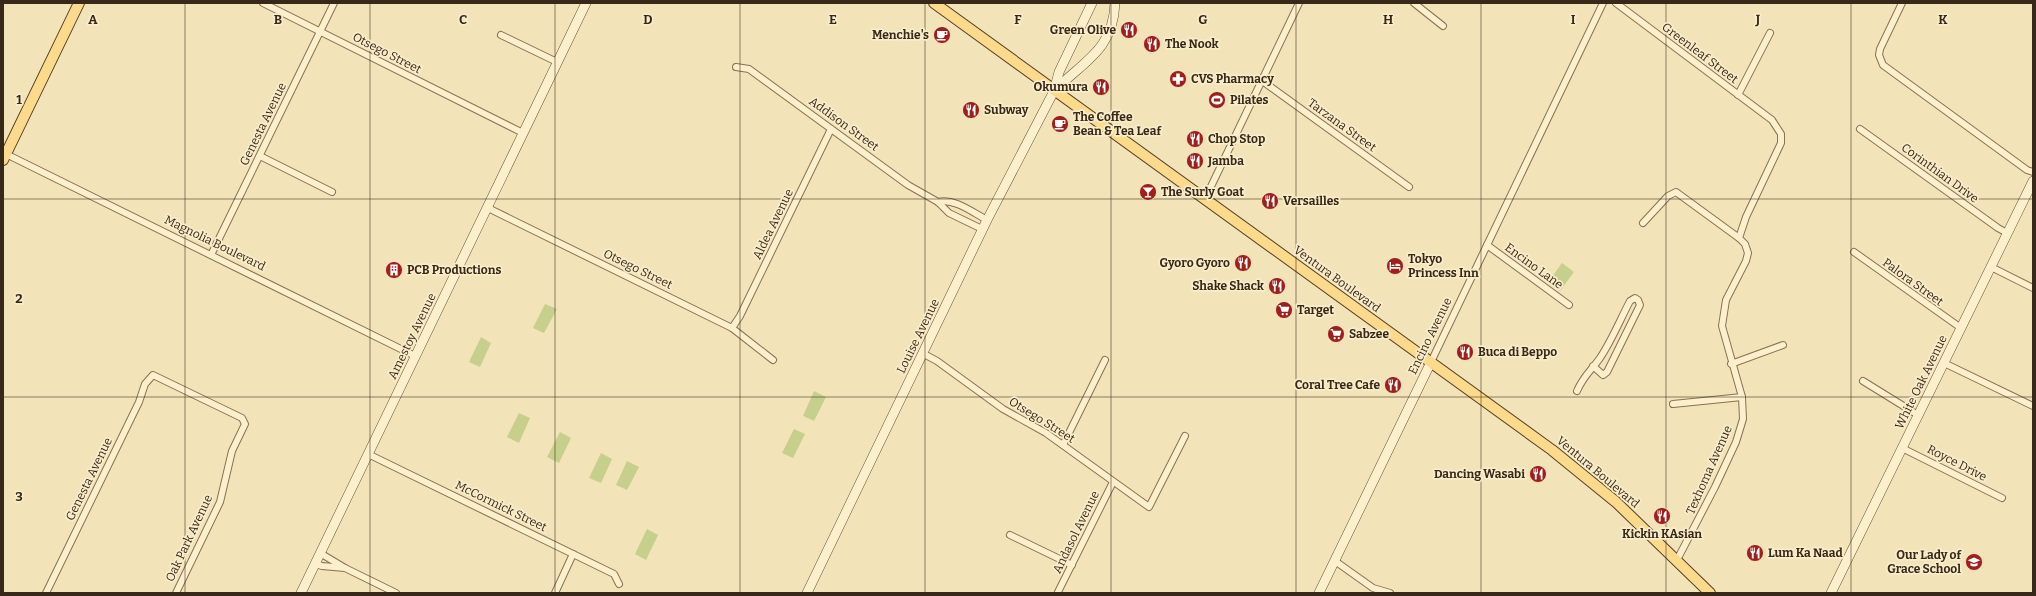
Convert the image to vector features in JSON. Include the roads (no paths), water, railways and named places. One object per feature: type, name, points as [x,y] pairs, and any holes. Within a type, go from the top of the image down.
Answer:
[{"type":"main road","points":[[4,156],[79,3]]},
{"type":"main road","name":"Ventura Boulevard","points":[[934,3],[1584,474],[1677,560],[1710,593]]},
{"type":"street","name":"Otsego Street","points":[[263,3],[523,133]]},
{"type":"street","name":"Genesta Avenue","points":[[211,255],[334,3]]},
{"type":"street","name":"Amestoy Avenue","points":[[301,593],[586,3]]},
{"type":"street","name":"Louise Avenue","points":[[807,593],[982,229],[1054,90],[1059,72],[1092,3]]},
{"type":"street","name":"Louise Avenue","points":[[1054,90],[1102,47],[1112,29],[1115,17],[1115,3]]},
{"type":"street","points":[[1205,199],[1299,3]]},
{"type":"street","points":[[1414,3],[1442,26]]},
{"type":"street","name":"Encino Avenue","points":[[1319,593],[1603,3]]},
{"type":"street","name":"Greenleaf Street","points":[[1616,3],[1772,120],[1781,134],[1781,143],[1746,217],[1739,238]]},
{"type":"street","points":[[1902,3],[1880,49],[1879,54],[1883,65],[2027,170],[2033,172]]},
{"type":"street","points":[[1738,95],[1770,34]]},
{"type":"street","points":[[501,35],[557,62]]},
{"type":"street","name":"Addison Street","points":[[736,67],[749,69],[908,185],[938,202],[949,213],[982,229]]},
{"type":"street","name":"Tarzana Street","points":[[1261,80],[1410,187]]},
{"type":"street","name":"Aldea Avenue","points":[[732,328],[740,316],[831,128]]},
{"type":"street","name":"Corinthian Drive","points":[[1860,129],[2007,233]]},
{"type":"street","name":"Magnolia Boulevard","points":[[4,156],[211,255],[415,356]]},
{"type":"street","points":[[260,156],[332,192]]},
{"type":"street","name":"White Oak Avenue","points":[[1831,593],[2033,181]]},
{"type":"street","points":[[1643,223],[1668,196],[1676,192],[1739,238]]},
{"type":"street","name":"Addison Street","points":[[938,202],[944,201],[956,204],[987,220]]},
{"type":"street","name":"Otsego Street","points":[[488,208],[732,328],[773,360]]},
{"type":"street","name":"Texhoma Avenue","points":[[1677,560],[1715,487],[1740,431],[1743,419],[1742,397],[1731,364],[1722,326],[1726,300],[1746,261],[1748,253],[1745,244],[1739,238]]},
{"type":"street","name":"Encino Lane","points":[[1487,245],[1569,305]]},
{"type":"street","name":"Palora Street","points":[[1854,252],[1961,328]]},
{"type":"street","points":[[1991,267],[2033,288]]},
{"type":"street","points":[[1578,391],[1586,374],[1614,334],[1630,301],[1635,298],[1638,300],[1640,305],[1606,374],[1603,375],[1593,366]]},
{"type":"street","points":[[1614,334],[1624,338]]},
{"type":"street","points":[[1731,364],[1783,345]]},
{"type":"street","name":"Otsego Street","points":[[922,353],[937,361],[1003,408],[1037,427],[1149,507],[1185,436]]},
{"type":"street","points":[[1063,445],[1105,360]]},
{"type":"street","points":[[1944,363],[2033,406]]},
{"type":"street","name":"Genesta Avenue","points":[[46,593],[139,402],[145,384],[153,375],[242,418],[245,424]]},
{"type":"street","points":[[1863,381],[1918,415]]},
{"type":"street","points":[[1673,404],[1742,397]]},
{"type":"street","name":"Oak Park Avenue","points":[[176,593],[220,502],[232,451],[245,424]]},
{"type":"street","name":"Royce Drive","points":[[1902,448],[2002,498]]},
{"type":"street","name":"McCormick Street","points":[[368,454],[614,574],[619,584]]},
{"type":"street","name":"Andasol Avenue","points":[[1058,592],[1113,482]]},
{"type":"street","points":[[1010,535],[1072,565]]},
{"type":"street","points":[[320,553],[345,568],[396,593]]},
{"type":"street","points":[[554,593],[573,554]]},
{"type":"street","points":[[1335,560],[1373,588],[1390,593]]},
{"type":"street","points":[[315,564],[345,568]]},
{"type":"place","name":"Green Olive","points":[[1129,30]]},
{"type":"place","name":"Menchie's","points":[[942,35]]},
{"type":"place","name":"The Nook","points":[[1152,44]]},
{"type":"place","name":"CVS Pharmacy","points":[[1178,79]]},
{"type":"place","name":"Okumura","points":[[1101,87]]},
{"type":"place","name":"Pilates","points":[[1217,100]]},
{"type":"place","name":"Subway","points":[[971,110]]},
{"type":"place","name":"The Coffee Bean & Tea Leaf","points":[[1060,124]]},
{"type":"place","name":"Chop Stop","points":[[1195,139]]},
{"type":"place","name":"Jamba","points":[[1195,161]]},
{"type":"place","name":"The Surly Goat","points":[[1148,192]]},
{"type":"place","name":"Versailles","points":[[1270,201]]},
{"type":"place","name":"Gyoro Gyoro","points":[[1243,263]]},
{"type":"place","name":"Tokyo Princess Inn","points":[[1395,266]]},
{"type":"place","name":"PCB Productions","points":[[394,270]]},
{"type":"place","name":"Shake Shack","points":[[1277,286]]},
{"type":"place","name":"Target","points":[[1284,310]]},
{"type":"place","name":"Sabzee","points":[[1336,334]]},
{"type":"place","name":"Buca di Beppo","points":[[1465,352]]},
{"type":"place","name":"Coral Tree Cafe","points":[[1393,385]]},
{"type":"place","name":"Dancing Wasabi","points":[[1538,474]]},
{"type":"place","name":"Kickin KAsian","points":[[1662,516]]},
{"type":"place","name":"Lum Ka Naad","points":[[1755,553]]},
{"type":"place","name":"Our Lady of Grace School","points":[[1974,562]]}]
